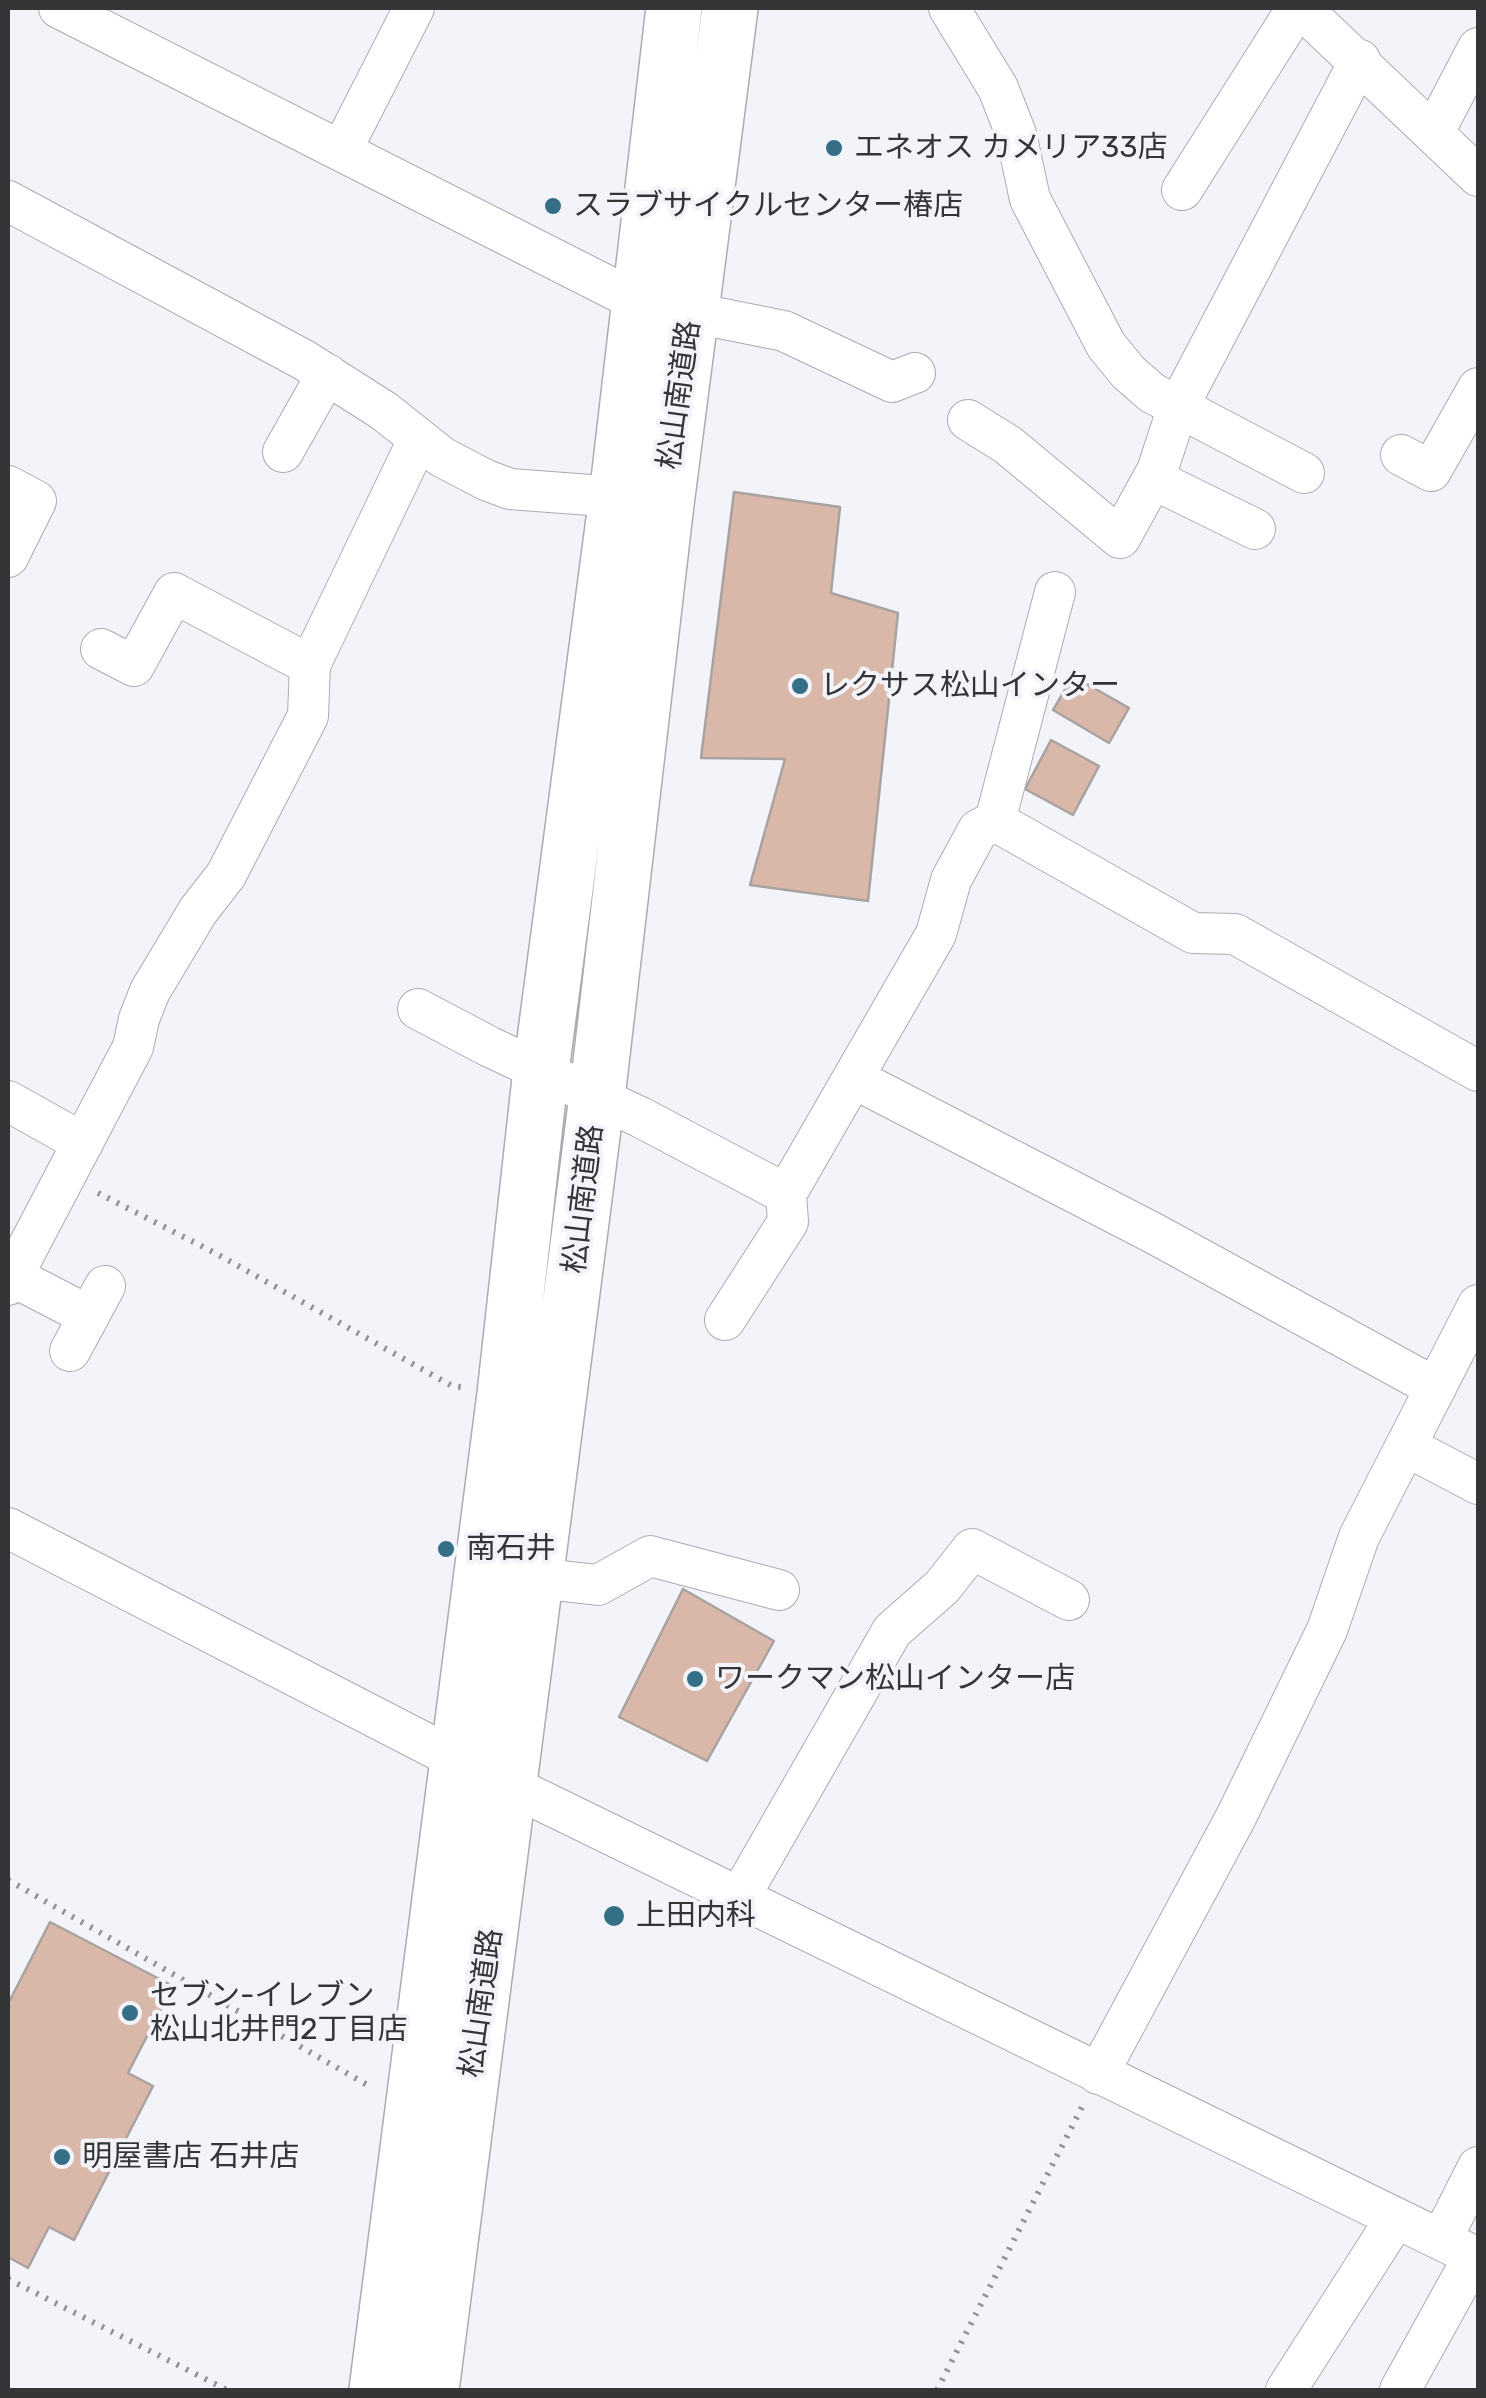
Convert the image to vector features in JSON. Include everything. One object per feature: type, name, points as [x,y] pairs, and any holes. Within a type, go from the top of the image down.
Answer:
[{"type":"highway","name":"松山南道路","points":[[377,2390],[505,1394],[541,1070],[617,497],[674,8]]},
{"type":"highway","name":"松山南道路","points":[[431,2390],[511,1786],[730,8]]},
{"type":"street","points":[[59,8],[639,302],[784,331],[892,382],[916,373]]},
{"type":"street","points":[[341,151],[414,8]]},
{"type":"street","points":[[949,8],[998,88],[1016,134],[1030,199],[1106,345],[1152,393],[1304,473]]},
{"type":"street","points":[[1182,190],[1299,8],[1360,60],[1478,176]]},
{"type":"street","points":[[1434,132],[1478,48]]},
{"type":"street","points":[[968,420],[1008,445],[1120,538],[1153,479],[1178,407],[1360,60]]},
{"type":"street","points":[[8,201],[327,374],[466,470],[510,489],[617,497]]},
{"type":"street","points":[[283,452],[327,374]]},
{"type":"street","points":[[1401,455],[1431,471],[1478,388]]},
{"type":"street","points":[[88,1318],[10,1281],[134,1047],[139,1018],[150,991],[198,911],[226,875],[308,716],[310,665],[418,440]]},
{"type":"street","points":[[1153,479],[1255,530]]},
{"type":"street","points":[[8,486],[36,501],[8,557]]},
{"type":"street","points":[[995,822],[1055,592]]},
{"type":"street","points":[[101,649],[134,666],[174,594],[310,665]]},
{"type":"street","points":[[995,822],[1193,933],[1234,934],[1478,1071]]},
{"type":"street","points":[[726,1320],[788,1222],[786,1194],[936,934],[951,880],[978,830],[995,822]]},
{"type":"street","points":[[418,1009],[786,1194]]},
{"type":"street","points":[[853,1078],[1155,1234],[1436,1388]]},
{"type":"street","points":[[8,1101],[74,1160]]},
{"type":"street","points":[[1098,2074],[1236,1817],[1327,1630],[1359,1537],[1478,1305]]},
{"type":"street","points":[[1406,1446],[1478,1484]]},
{"type":"street","points":[[8,1528],[456,1759],[1465,2251]]},
{"type":"street","points":[[739,1898],[892,1631],[942,1588],[972,1549],[1069,1600]]},
{"type":"street","points":[[536,1578],[598,1585],[650,1556],[779,1590]]},
{"type":"street","points":[[1400,2390],[1465,2251],[1478,2168]]},
{"type":"street","points":[[1286,2390],[1396,2218]]},
{"type":"path","points":[[74,1160],[216,1254],[452,1386],[505,1394]]},
{"type":"path","points":[[8,1880],[385,2095]]},
{"type":"path","points":[[937,2390],[1098,2074]]},
{"type":"path","points":[[8,2278],[227,2390]]},
{"type":"building","name":"レクサス松山インター","points":[[734,492],[840,507],[831,593],[898,613],[868,901],[750,885],[785,759],[701,758]]},
{"type":"building","points":[[1073,676],[1129,708],[1109,743],[1053,710]]},
{"type":"building","points":[[1051,740],[1099,766],[1073,815],[1025,789]]},
{"type":"building","name":"ワークマン松山インター店","points":[[683,1589],[774,1641],[707,1761],[619,1717]]},
{"type":"building","name":"明屋書店 石井店","points":[[50,1922],[173,1986],[128,2073],[153,2086],[74,2240],[49,2227],[28,2268],[8,2257],[8,2004]]},
{"type":"place","name":"エネオス カメリア33店","points":[[834,148]]},
{"type":"place","name":"スラブサイクルセンター椿店","points":[[553,206]]},
{"type":"place","name":"レクサス松山インター","points":[[800,686]]},
{"type":"place","name":"南石井","points":[[446,1549]]},
{"type":"place","name":"ワークマン松山インター店","points":[[695,1679]]},
{"type":"place","name":"上田内科","points":[[614,1916]]},
{"type":"place","name":"セブン-イレブン 松山北井門2丁目店","points":[[130,2013]]},
{"type":"place","name":"明屋書店 石井店","points":[[62,2157]]}]
